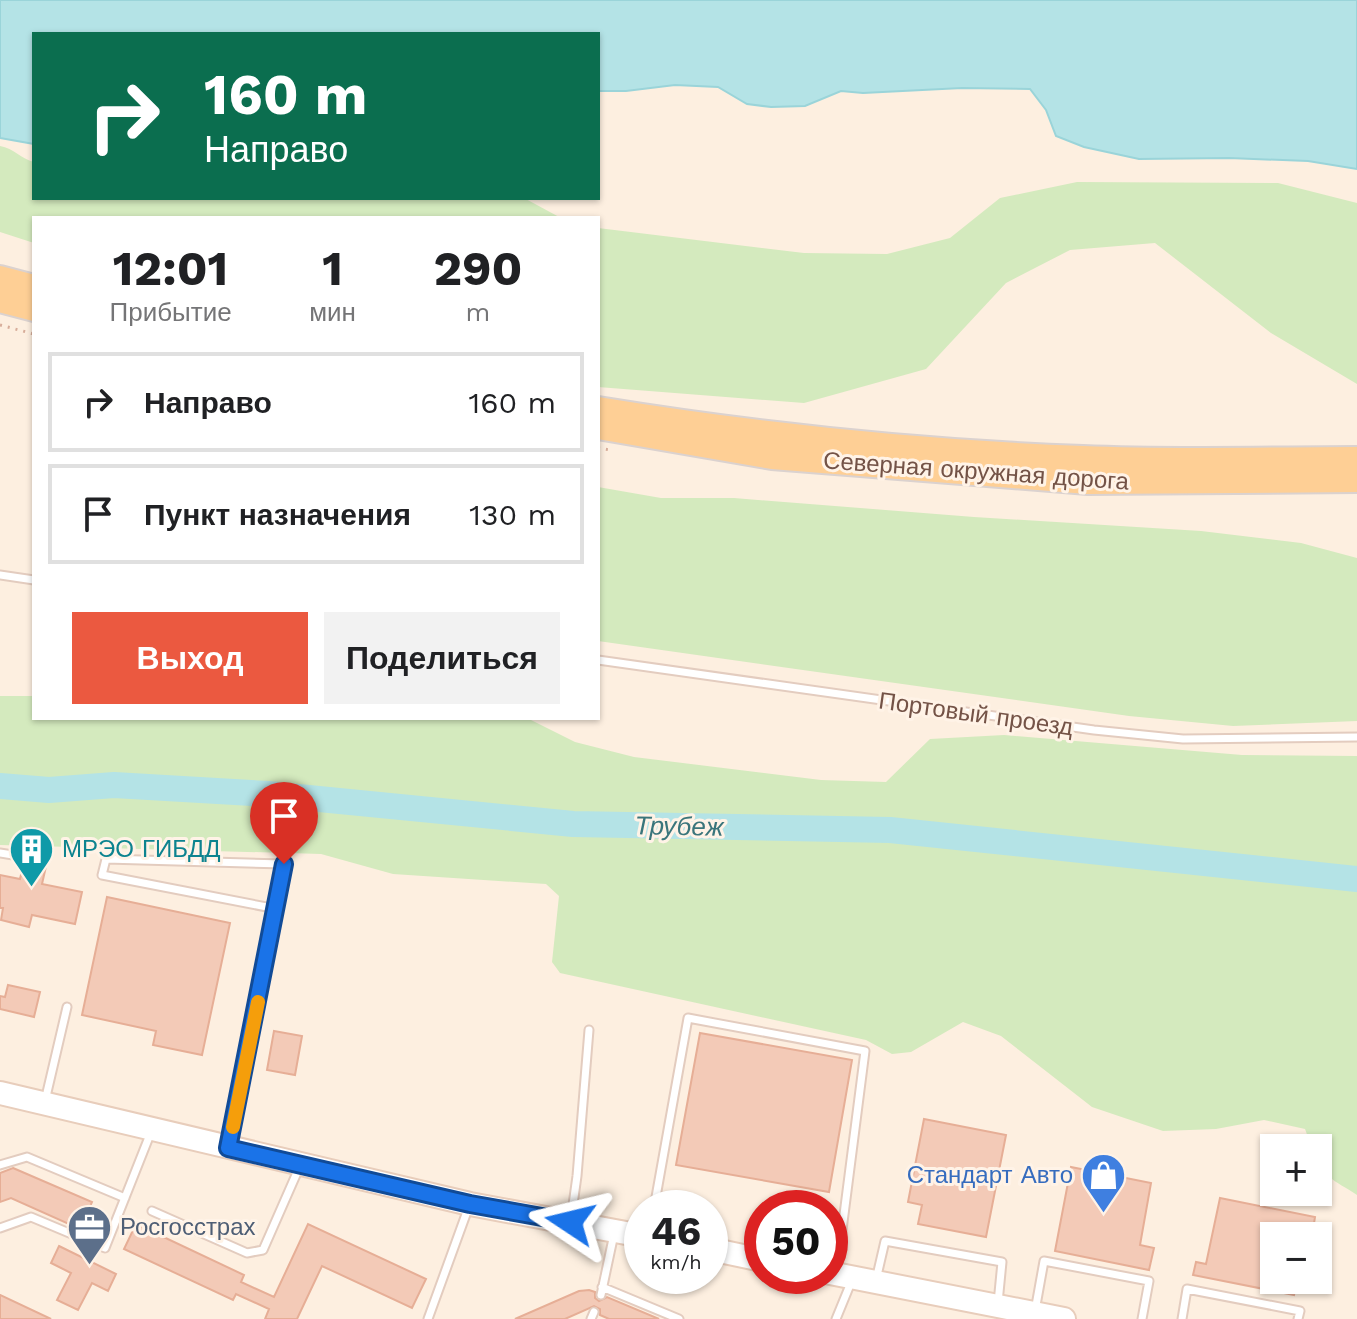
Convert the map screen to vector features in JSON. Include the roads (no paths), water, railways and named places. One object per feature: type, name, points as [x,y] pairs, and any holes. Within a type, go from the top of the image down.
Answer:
[{"type":"main road","points":[[0,278],[32,286]]},
{"type":"main road","points":[[0,300],[32,311]]},
{"type":"main road","points":[[0,313],[32,312]]},
{"type":"main road","points":[[600,409],[771,433],[928,448],[1068,457],[1357,459]]},
{"type":"main road","name":"Северная окружная дорога","points":[[600,427],[772,457],[1088,482],[1357,480]]},
{"type":"main road","points":[[0,1093],[470,1204],[624,1233]]},
{"type":"main road","points":[[848,1277],[1064,1319]]},
{"type":"lane","points":[[0,575],[32,580]]},
{"type":"lane","name":"Портовый проезд","points":[[600,660],[1168,738],[1290,740],[1357,737]]},
{"type":"lane","points":[[0,853],[19,856]]},
{"type":"lane","points":[[228,1148],[277,909],[284,864],[106,859],[102,875],[277,909]]},
{"type":"lane","points":[[45,1103],[67,1007]]},
{"type":"lane","points":[[657,1190],[688,1018],[865,1051],[848,1203]]},
{"type":"lane","points":[[570,1222],[577,1176],[589,1030]]},
{"type":"lane","points":[[0,1228],[31,1217],[105,1248],[151,1130]]},
{"type":"lane","points":[[0,1165],[27,1157],[125,1198]]},
{"type":"lane","points":[[152,1211],[247,1253],[263,1250],[301,1165]]},
{"type":"lane","points":[[428,1319],[470,1204]]},
{"type":"lane","points":[[615,1231],[601,1291],[679,1319]]},
{"type":"lane","points":[[876,1282],[885,1241],[1002,1262],[997,1306]]},
{"type":"lane","points":[[1035,1313],[1044,1261],[1149,1281],[1142,1319]]},
{"type":"lane","points":[[1182,1319],[1187,1289],[1300,1311],[1298,1319]]},
{"type":"lane","points":[[836,1319],[838,1294]]},
{"type":"water","points":[[0,0],[1357,0],[1357,169],[1308,161],[1139,159],[1084,147],[1056,136],[1046,110],[1030,89],[841,91],[805,106],[771,107],[747,104],[718,87],[675,85],[600,91],[600,32],[32,32],[32,144],[0,138]]},
{"type":"waterway","name":"Трубеж","points":[[0,786],[49,790],[114,785],[268,794],[573,824],[890,830],[1357,879]]},
{"type":"place","name":"МРЭО ГИБДД","points":[[31,888]]},
{"type":"place","name":"Стандарт Авто","points":[[1104,1214]]},
{"type":"place","name":"Росгосстрах","points":[[89,1266]]}]
